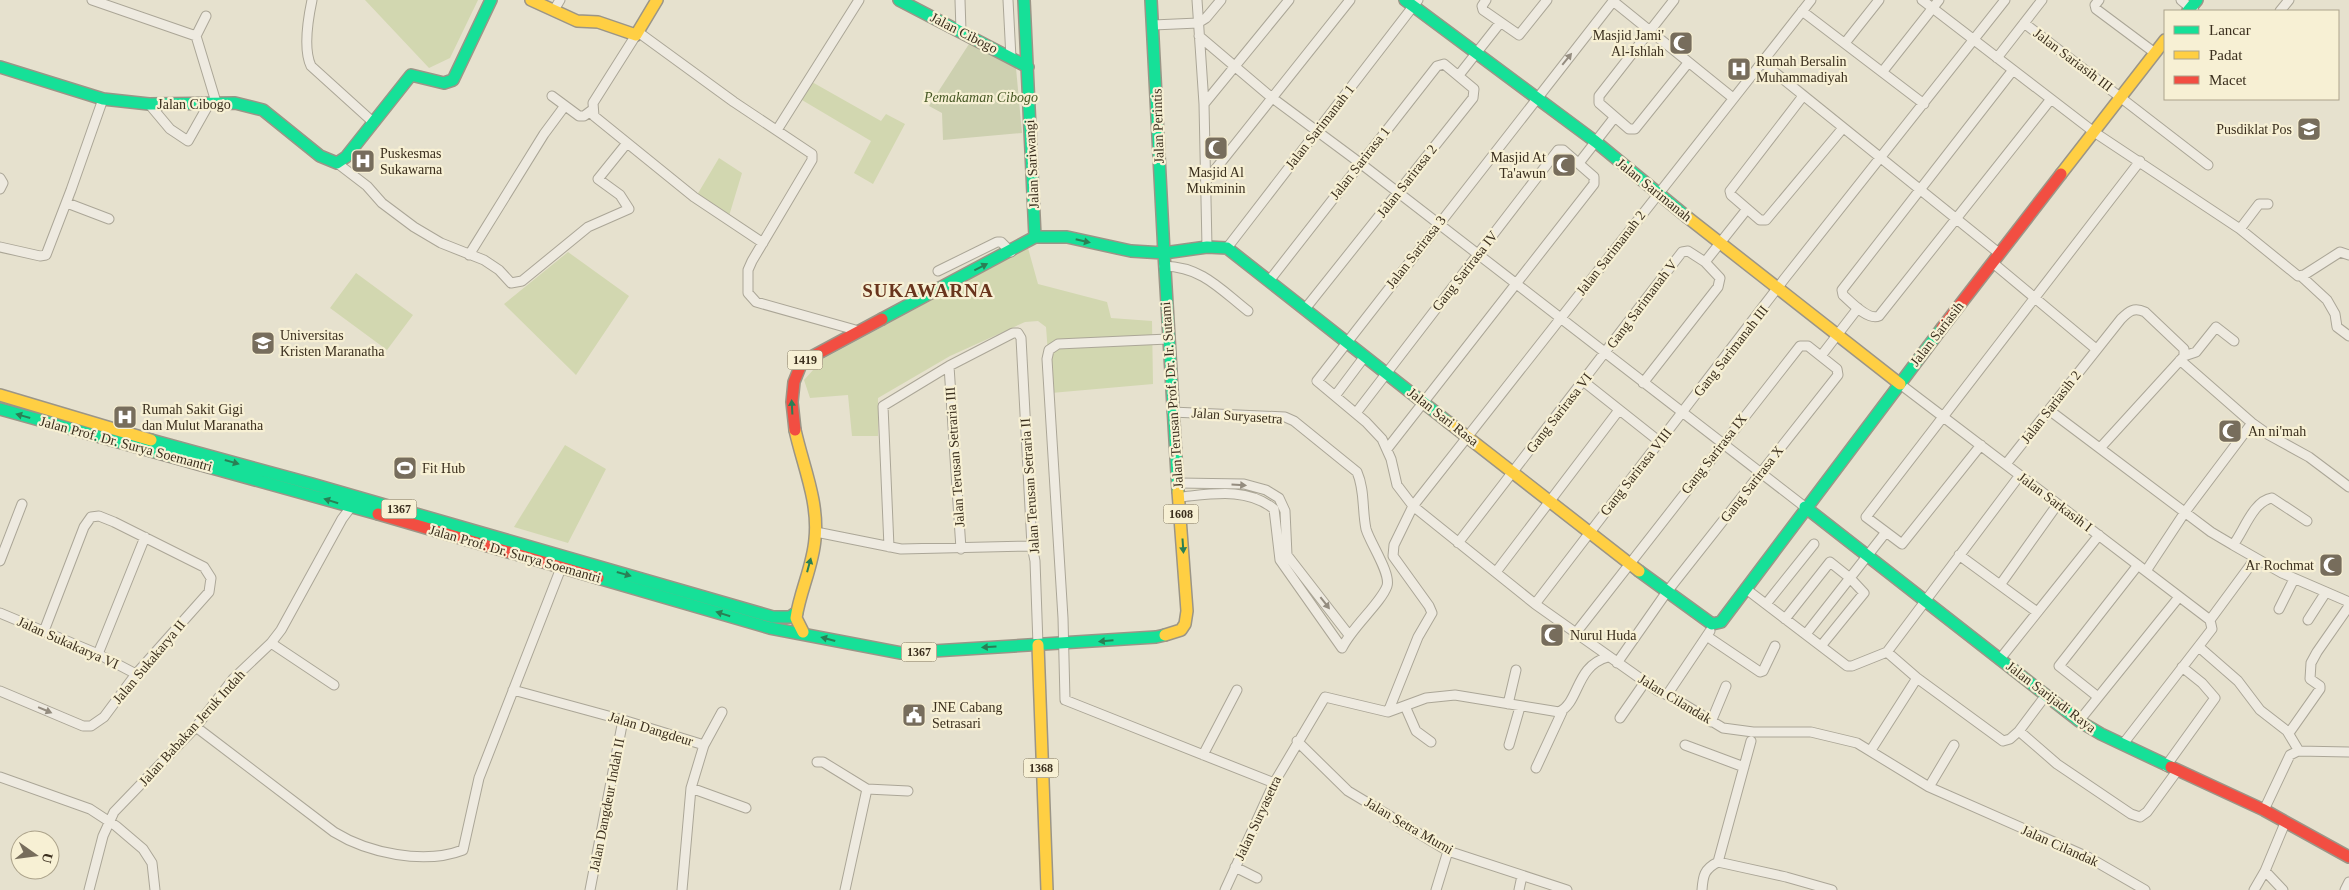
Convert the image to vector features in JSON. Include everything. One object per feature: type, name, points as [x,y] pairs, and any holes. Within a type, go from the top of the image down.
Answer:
[{"type":"main road","points":[[337,163],[346,157],[411,76],[444,82],[453,80],[463,63],[491,0]]},
{"type":"main road","points":[[531,0],[557,5],[576,21],[598,22],[637,33],[657,0]]},
{"type":"main road","name":"Jalan Cibogo","points":[[899,0],[1028,67]]},
{"type":"main road","name":"Jalan Sariwangi","points":[[1024,0],[1035,237]]},
{"type":"main road","name":"Jalan Perintis","points":[[1152,0],[1164,252]]},
{"type":"main road","name":"Jalan Sarimanah","points":[[1412,2],[1596,142],[1658,194],[1900,384]]},
{"type":"main road","name":"Jalan Sariasih","points":[[1710,631],[1720,622],[1746,589],[1805,507],[2164,41]]},
{"type":"main road","name":"Jalan Cibogo","points":[[0,67],[103,99],[149,104],[237,103],[263,110],[320,156],[337,163]]},
{"type":"main road","points":[[1035,237],[1052,236],[1146,254],[1207,247],[1227,248]]},
{"type":"main road","name":"1419","points":[[797,612],[816,532],[812,492],[791,410],[796,372],[802,362],[1011,252],[1035,237]]},
{"type":"main road","name":"Jalan Sari Rasa","points":[[1227,248],[1629,563],[1710,631]]},
{"type":"main road","name":"Jalan Terusan Prof. Dr. Ir. Sutami","points":[[1038,645],[1156,637],[1181,630],[1185,624],[1187,611],[1179,483],[1172,412],[1164,252]]},
{"type":"main road","name":"Jalan Prof. Dr. Surya Soemantri","points":[[0,395],[773,618],[790,617],[797,612]]},
{"type":"main road","name":"Jalan Prof. Dr. Surya Soemantri","points":[[0,409],[351,507],[770,628],[803,632],[862,648],[901,653],[1038,645]]},
{"type":"main road","name":"Jalan Sarijadi Raya","points":[[1805,507],[2079,721],[2166,766],[2264,810],[2349,857]]},
{"type":"main road","points":[[797,612],[796,618],[803,632]]},
{"type":"main road","name":"1368","points":[[1038,645],[1047,890]]},
{"type":"street","points":[[92,0],[196,36]]},
{"type":"street","points":[[312,0],[308,42],[308,60],[311,66],[374,123]]},
{"type":"street","points":[[777,130],[859,0]]},
{"type":"street","points":[[960,0],[961,31]]},
{"type":"street","points":[[1008,0],[1011,58]]},
{"type":"street","points":[[1198,0],[1204,104],[1207,247]]},
{"type":"street","points":[[1153,25],[1198,23],[1206,18],[1221,0]]},
{"type":"street","points":[[1204,104],[1290,0]]},
{"type":"street","points":[[1206,181],[1350,0]]},
{"type":"street","points":[[1486,0],[1482,9],[1516,34],[1520,34],[1547,0]]},
{"type":"street","points":[[1674,0],[1599,96],[1601,106],[1629,129],[1634,129],[1688,62]]},
{"type":"street","name":"Jalan Sarimanah 2","points":[[1388,712],[1418,637],[1432,613],[1424,598],[1393,556],[1394,545],[1413,506],[1811,0]]},
{"type":"street","points":[[1845,43],[1879,0]]},
{"type":"street","points":[[1922,0],[2094,132],[2240,229],[2264,247],[2296,276],[2301,276],[2327,300],[2336,314],[2338,327],[2349,336]]},
{"type":"street","points":[[1882,71],[1939,0]]},
{"type":"street","name":"Gang Sarimanah III","points":[[1682,413],[2005,0]]},
{"type":"street","points":[[1998,58],[2042,0]]},
{"type":"street","points":[[2099,0],[2095,5],[2096,9],[2154,53]]},
{"type":"street","points":[[2181,0],[2193,8]]},
{"type":"street","points":[[1614,1],[1733,98]]},
{"type":"street","name":"Jalan Sarirasa 3","points":[[1339,399],[1317,380],[1614,1]]},
{"type":"street","name":"Jalan Sarimanah 1","points":[[1227,248],[1412,2]]},
{"type":"street","points":[[1802,11],[1924,104]]},
{"type":"street","points":[[149,104],[165,125],[188,141],[213,102],[196,36],[206,16]]},
{"type":"street","points":[[1459,75],[1500,23]]},
{"type":"street","name":"Jalan Sariasih III","points":[[2024,23],[2208,165]]},
{"type":"street","points":[[763,243],[694,197],[599,122],[592,110],[593,104],[637,33],[810,152],[812,160],[748,270],[746,288],[750,298],[756,302],[859,331]]},
{"type":"street","points":[[1199,36],[1316,132],[1360,163],[1437,225],[1805,507]]},
{"type":"street","points":[[1762,62],[1919,190],[1958,219],[2035,299],[2096,349]]},
{"type":"street","name":"Jalan Sarirasa 1","points":[[1269,281],[1437,66],[1444,64],[1459,75]]},
{"type":"street","points":[[2013,70],[1842,290],[1843,295],[1858,308],[1873,317],[1879,316],[1958,219],[2051,99]]},
{"type":"street","name":"Jalan Sarirasa 2","points":[[1305,309],[1473,98],[1474,89],[1459,75]]},
{"type":"street","points":[[552,96],[564,107],[579,116],[584,116],[592,110]]},
{"type":"street","points":[[1803,96],[1730,191],[1731,195],[1761,222],[1766,220],[1842,128]]},
{"type":"street","points":[[0,247],[40,256],[46,255],[67,203],[103,99]]},
{"type":"street","points":[[470,255],[544,134],[564,107]]},
{"type":"street","points":[[1387,449],[1594,184],[1594,177],[1579,163],[1614,118]]},
{"type":"street","points":[[337,163],[367,186],[382,204],[407,222],[441,243],[484,260],[499,270],[511,283],[522,281],[588,227],[630,209],[620,195],[598,179],[627,143]]},
{"type":"street","name":"Gang Sarirasa IV","points":[[1356,413],[1558,150],[1563,150],[1579,163]]},
{"type":"street","points":[[1981,445],[1902,544],[1866,517],[2140,161]]},
{"type":"street","points":[[0,178],[3,183],[0,189]]},
{"type":"street","points":[[67,203],[109,219]]},
{"type":"street","points":[[2240,229],[2259,204],[2268,204]]},
{"type":"street","points":[[1642,383],[1718,287],[1720,278],[1705,262],[1747,209]]},
{"type":"street","points":[[938,271],[997,242],[1001,242],[1011,252]]},
{"type":"street","name":"Gang Sarimanah V","points":[[1605,354],[1682,252],[1688,251],[1705,262]]},
{"type":"street","points":[[2301,276],[2340,252],[2349,255]]},
{"type":"street","points":[[1164,266],[1180,267],[1200,273],[1248,312]]},
{"type":"street","points":[[1821,356],[1858,308]]},
{"type":"street","name":"Jalan Sariasih 2","points":[[2006,464],[2096,349],[2129,311],[2138,309],[2145,312],[2184,349],[2182,358]]},
{"type":"street","points":[[2101,447],[2182,358],[2196,352],[2216,327],[2234,341]]},
{"type":"street","name":"Jalan Terusan Setraria II","points":[[949,366],[1013,333],[1018,333],[1021,338],[1032,546]]},
{"type":"street","points":[[1168,339],[1058,344],[1049,350],[1065,644],[1065,700],[1274,783]]},
{"type":"street","name":"Gang Sarirasa IX","points":[[1575,634],[1800,346],[1806,345],[1821,356]]},
{"type":"street","name":"Gang Sarirasa VI","points":[[1458,543],[1605,354]]},
{"type":"street","points":[[1339,399],[1365,356]]},
{"type":"street","name":"Gang Sarirasa X","points":[[1617,663],[1666,593],[1838,375],[1837,369],[1821,356]]},
{"type":"street","points":[[2182,358],[2252,423],[2269,435],[2309,457],[2349,487]]},
{"type":"street","points":[[889,547],[882,406],[949,366]]},
{"type":"street","name":"Jalan Terusan Setraria III","points":[[949,366],[961,549]]},
{"type":"street","points":[[1584,380],[1660,442]]},
{"type":"street","name":"Jalan Sarkasih I","points":[[1900,384],[2210,620]]},
{"type":"street","name":"Jalan Cilandak","points":[[1339,399],[1375,431],[1387,449],[1397,485],[1413,506],[1575,634],[1645,682],[1710,722],[1723,728],[1753,732],[1811,732],[1857,743],[1929,787],[2088,857],[2145,890]]},
{"type":"street","points":[[1496,572],[1619,410]]},
{"type":"street","points":[[2049,410],[2101,447],[2185,512],[2233,545],[2255,559],[2294,579],[2349,602]]},
{"type":"street","name":"Jalan Suryasetra","points":[[1172,412],[1286,418],[1294,421],[1357,472],[1361,480],[1366,529],[1388,582],[1386,588],[1349,635],[1342,648],[1280,560],[1274,509],[1253,497],[1236,493],[1180,497]]},
{"type":"street","name":"Gang Sarirasa VIII","points":[[1535,604],[1682,413]]},
{"type":"street","points":[[2146,571],[2185,512],[2252,423]]},
{"type":"street","points":[[1746,589],[1850,666],[1888,652],[1925,599],[2020,475]]},
{"type":"street","points":[[1179,483],[1244,484],[1266,490],[1279,498],[1285,511],[1288,555],[1349,635]]},
{"type":"street","points":[[2233,545],[2257,506],[2264,499],[2272,498],[2307,521]]},
{"type":"street","points":[[0,561],[22,504]]},
{"type":"street","points":[[2000,585],[2057,504]]},
{"type":"street","name":"Jalan Babakan Jeruk Indah","points":[[109,820],[114,812],[196,727],[232,679],[272,643],[342,519],[351,507]]},
{"type":"street","points":[[44,631],[87,520],[91,517],[99,516],[145,537],[98,654]]},
{"type":"street","points":[[816,532],[889,547],[961,549],[1032,546],[1031,576],[1035,593],[1038,645]]},
{"type":"street","points":[[1806,634],[1886,532]]},
{"type":"street","points":[[2000,659],[2099,535]]},
{"type":"street","name":"Jalan Sukakarya II","points":[[0,691],[83,726],[91,726],[104,718],[136,674],[211,587],[210,578],[204,567],[145,537]]},
{"type":"street","points":[[1766,604],[1814,544]]},
{"type":"street","points":[[1959,555],[2037,612]]},
{"type":"street","points":[[2123,744],[2212,629],[2210,620],[2255,559]]},
{"type":"street","points":[[1785,619],[1830,562],[1863,590],[1863,596],[1821,646]]},
{"type":"street","points":[[2098,697],[2059,666],[2138,565]]},
{"type":"street","points":[[196,727],[334,832],[367,848],[405,856],[452,854],[463,850],[479,778],[561,568]]},
{"type":"street","points":[[2279,609],[2294,579]]},
{"type":"street","points":[[2308,620],[2326,592]]},
{"type":"street","points":[[2079,721],[2179,597]]},
{"type":"street","points":[[2289,734],[2320,689],[2320,686],[2310,679],[2311,663],[2349,606]]},
{"type":"street","name":"Jalan Sukakarya VI","points":[[0,613],[98,654],[136,674]]},
{"type":"street","points":[[1669,696],[1710,631],[1760,672],[1763,671],[1775,646]]},
{"type":"street","points":[[272,643],[334,685]]},
{"type":"street","points":[[2199,647],[2238,681],[2260,710],[2289,734],[2299,751]]},
{"type":"street","points":[[1888,652],[1917,678],[2003,741],[2010,739],[2019,731],[2046,696]]},
{"type":"street","points":[[1536,768],[1562,712],[1587,669],[1596,660],[1608,657]]},
{"type":"street","points":[[2166,766],[2215,698],[2202,683],[2182,667]]},
{"type":"street","points":[[1508,704],[1516,670]]},
{"type":"street","points":[[1871,750],[1917,678]]},
{"type":"street","points":[[1620,718],[1645,682]]},
{"type":"street","points":[[1710,722],[1726,686]]},
{"type":"street","name":"Jalan Dangdeur","points":[[513,690],[623,720],[704,745],[691,788],[682,890]]},
{"type":"street","points":[[1203,755],[1237,690]]},
{"type":"street","points":[[1388,712],[1426,698],[1441,695],[1454,695],[1520,707],[1562,712]]},
{"type":"street","name":"Jalan Suryasetra","points":[[1225,890],[1274,783],[1297,741],[1325,697],[1388,712]]},
{"type":"street","points":[[1405,706],[1416,731],[1431,742]]},
{"type":"street","points":[[1509,745],[1520,707]]},
{"type":"street","points":[[704,745],[722,712]]},
{"type":"street","name":"Jalan Dangdeur Indah II","points":[[590,890],[623,720]]},
{"type":"street","points":[[2019,731],[2057,764],[2131,814],[2140,817],[2147,812],[2178,771]]},
{"type":"street","name":"Jalan Setra Murni","points":[[1297,741],[1348,791],[1448,851],[1567,890]]},
{"type":"street","points":[[1718,862],[1751,741]]},
{"type":"street","points":[[1686,745],[1744,767]]},
{"type":"street","points":[[1929,787],[1954,745]]},
{"type":"street","points":[[2264,810],[2290,755],[2299,751],[2348,750]]},
{"type":"street","points":[[817,762],[823,762],[867,789],[908,791]]},
{"type":"street","points":[[0,777],[90,809],[109,820],[143,849],[152,864],[155,890]]},
{"type":"street","points":[[691,788],[746,808]]},
{"type":"street","points":[[845,890],[867,789]]},
{"type":"street","points":[[89,890],[109,820]]},
{"type":"street","points":[[2254,890],[2265,871],[2285,823]]},
{"type":"street","points":[[1436,890],[1448,851]]},
{"type":"street","points":[[1702,890],[1703,875],[1708,867],[1718,862],[1786,877],[1832,890]]},
{"type":"street","points":[[1235,867],[1258,878]]},
{"type":"street","points":[[2265,871],[2283,890]]},
{"type":"street","points":[[1519,890],[1522,876]]},
{"type":"street","points":[[2345,890],[2349,882]]},
{"type":"green space","points":[[365,0],[478,0],[450,58],[429,68]]},
{"type":"green space","name":"Pemakaman Cibogo","points":[[969,44],[1016,68],[1022,133],[943,140],[942,113],[929,106]]},
{"type":"green space","points":[[812,82],[881,121],[886,114],[905,124],[873,184],[854,173],[871,141],[802,100]]},
{"type":"green space","points":[[719,158],[742,173],[729,216],[697,195]]},
{"type":"green space","points":[[1028,248],[1038,284],[1107,302],[1111,318],[1152,321],[1153,384],[1051,393],[1046,327],[1038,321],[1025,322],[950,356],[878,398],[878,436],[852,436],[848,395],[810,398],[804,380],[823,359]]},
{"type":"green space","points":[[568,252],[629,296],[576,375],[504,304]]},
{"type":"green space","points":[[356,273],[413,315],[387,350],[330,308]]},
{"type":"green space","points":[[565,445],[606,469],[568,543],[514,527]]},
{"type":"traffic: fast","points":[[0,67],[103,99],[149,104],[235,103],[263,110],[320,156],[337,163],[346,157],[411,75],[444,83],[453,80],[491,0]]},
{"type":"traffic: fast","points":[[899,0],[1028,67]]},
{"type":"traffic: fast","points":[[1024,0],[1035,237]]},
{"type":"traffic: fast","points":[[1151,0],[1164,253],[1207,247],[1227,248],[1448,422]]},
{"type":"traffic: fast","points":[[1405,0],[1596,142],[1687,217]]},
{"type":"traffic: fast","points":[[2189,10],[2197,0]]},
{"type":"traffic: fast","points":[[882,319],[1035,237],[1067,237],[1131,251],[1164,253],[1178,491]]},
{"type":"traffic: fast","points":[[1639,571],[1712,624],[1721,622],[1942,328]]},
{"type":"traffic: fast","points":[[0,409],[378,514]]},
{"type":"traffic: fast","points":[[151,440],[312,484],[773,617],[790,617],[797,612]]},
{"type":"traffic: fast","points":[[1805,507],[2079,721],[2101,734],[2171,767]]},
{"type":"traffic: fast","points":[[598,578],[770,628],[901,653],[1165,635]]},
{"type":"traffic: slow","points":[[531,0],[577,21],[598,22],[636,35],[657,0]]},
{"type":"traffic: slow","points":[[2061,174],[2164,41]]},
{"type":"traffic: slow","points":[[1687,217],[1900,384]]},
{"type":"traffic: slow","points":[[0,395],[151,440]]},
{"type":"traffic: slow","points":[[1448,422],[1639,571]]},
{"type":"traffic: slow","points":[[795,430],[810,484],[816,525],[812,559],[796,618],[803,632]]},
{"type":"traffic: slow","points":[[1165,635],[1181,630],[1185,624],[1187,611],[1178,491]]},
{"type":"traffic: slow","points":[[1038,645],[1047,890]]},
{"type":"traffic: jam","points":[[1942,328],[2061,174]]},
{"type":"traffic: jam","points":[[795,430],[792,402],[794,382],[802,362],[882,319]]},
{"type":"traffic: jam","points":[[378,514],[598,578]]},
{"type":"traffic: jam","points":[[2171,767],[2264,810],[2349,857]]},
{"type":"place","name":"Masjid Jami' Al-Ishlah","points":[[1681,43]]},
{"type":"place","name":"Rumah Bersalin Muhammadiyah","points":[[1739,69]]},
{"type":"place","name":"Pusdiklat Pos","points":[[2309,129]]},
{"type":"place","name":"Masjid Al Mukminin","points":[[1216,148]]},
{"type":"place","name":"Puskesmas Sukawarna","points":[[363,161]]},
{"type":"place","name":"Masjid At Ta'awun","points":[[1564,165]]},
{"type":"place","name":"Universitas Kristen Maranatha","points":[[263,343]]},
{"type":"place","name":"Rumah Sakit Gigi dan Mulut Maranatha","points":[[125,417]]},
{"type":"place","name":"An ni'mah","points":[[2230,431]]},
{"type":"place","name":"Fit Hub","points":[[405,468]]},
{"type":"place","name":"Ar Rochmat","points":[[2331,565]]},
{"type":"place","name":"Nurul Huda","points":[[1552,635]]},
{"type":"place","name":"JNE Cabang Setrasari","points":[[914,715]]},
{"type":"district","name":"SUKAWARNA","points":[[928,290]]}]
